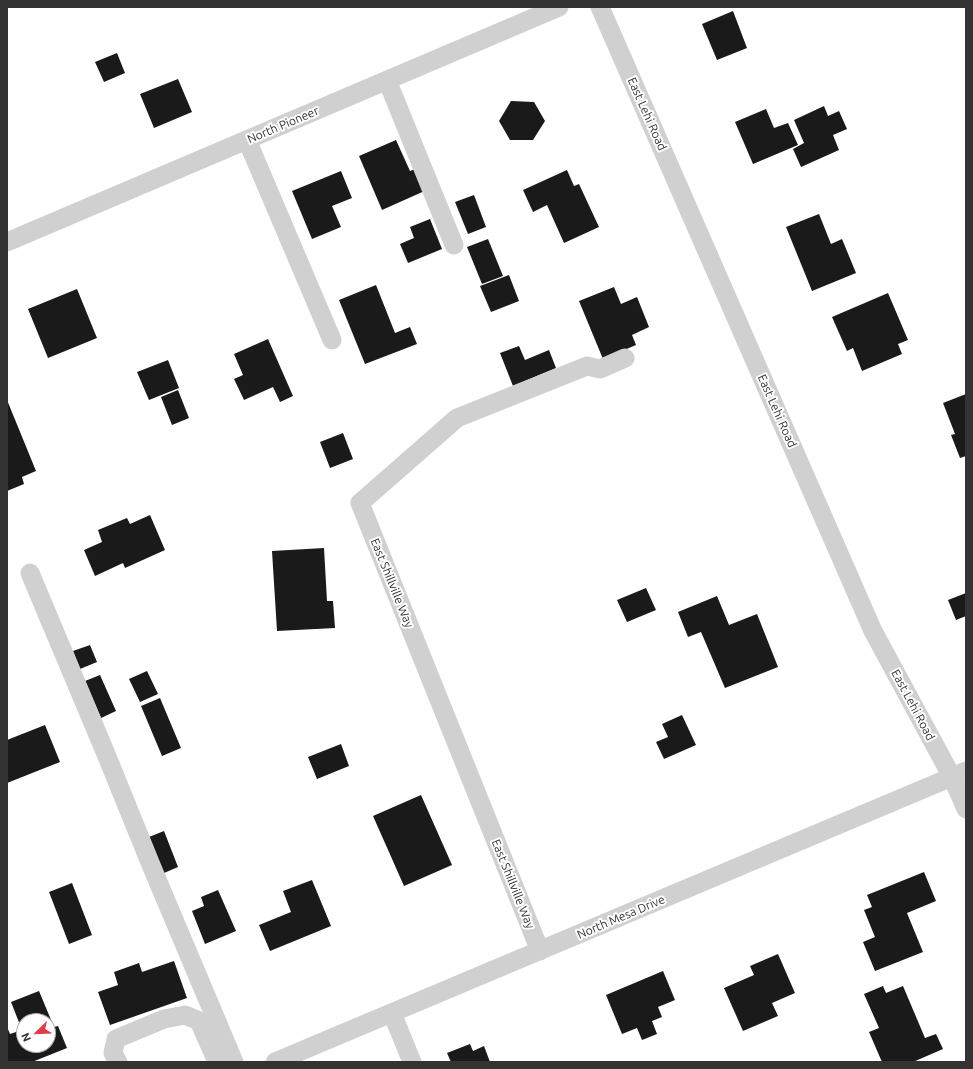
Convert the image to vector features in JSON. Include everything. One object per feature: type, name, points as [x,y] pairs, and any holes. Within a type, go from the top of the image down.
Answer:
[{"type":"street","name":"North Pioneer","points":[[7,242],[559,7]]},
{"type":"street","name":"East Lehi Road","points":[[600,7],[873,631],[959,774],[966,809]]},
{"type":"street","points":[[387,80],[454,245]]},
{"type":"street","points":[[247,140],[332,340]]},
{"type":"street","name":"East Shillville Way","points":[[540,951],[360,504],[457,418],[587,366],[600,369],[626,358]]},
{"type":"street","points":[[30,573],[234,1062]]},
{"type":"street","name":"North Mesa Drive","points":[[275,1062],[959,774]]},
{"type":"street","points":[[392,1013],[412,1062]]},
{"type":"street","points":[[118,1062],[113,1053],[116,1039],[164,1019],[185,1015],[199,1021],[217,1062]]},
{"type":"building","points":[[733,11],[747,48],[717,60],[702,24]]},
{"type":"building","points":[[117,53],[125,73],[104,82],[95,62]]},
{"type":"building","points":[[178,79],[192,112],[154,128],[140,94]]},
{"type":"building","points":[[511,101],[534,102],[545,121],[533,140],[510,140],[499,121]]},
{"type":"building","points":[[824,106],[828,116],[839,111],[847,129],[833,135],[839,150],[801,167],[793,149],[804,143],[794,120]]},
{"type":"building","points":[[766,109],[774,128],[788,123],[798,145],[753,164],[735,122]]},
{"type":"building","points":[[396,140],[410,171],[420,167],[429,189],[382,210],[359,156]]},
{"type":"building","points":[[567,170],[574,186],[579,184],[599,227],[564,243],[547,205],[533,212],[523,190]]},
{"type":"building","points":[[341,171],[352,198],[332,206],[341,227],[312,239],[292,191]]},
{"type":"building","points":[[474,195],[486,227],[468,234],[455,202]]},
{"type":"building","points":[[819,214],[831,244],[842,239],[856,273],[812,291],[786,227]]},
{"type":"building","points":[[430,219],[442,249],[408,263],[400,244],[414,238],[410,227]]},
{"type":"building","points":[[488,239],[503,276],[482,284],[467,247]]},
{"type":"building","points":[[509,275],[519,301],[491,312],[480,286]]},
{"type":"building","points":[[376,285],[395,333],[410,327],[417,344],[365,364],[339,300]]},
{"type":"building","points":[[614,287],[621,304],[637,297],[649,327],[632,335],[636,345],[603,359],[579,301]]},
{"type":"building","points":[[77,289],[97,338],[48,358],[28,309]]},
{"type":"building","points":[[888,293],[908,340],[898,344],[902,354],[862,371],[853,348],[847,351],[832,317]]},
{"type":"building","points":[[268,339],[293,396],[280,402],[273,387],[244,400],[234,379],[243,375],[234,354]]},
{"type":"building","points":[[519,346],[525,360],[549,350],[556,368],[513,386],[500,353]]},
{"type":"building","points":[[168,360],[179,388],[149,400],[137,372]]},
{"type":"building","points":[[178,390],[189,418],[172,425],[161,397]]},
{"type":"building","points":[[966,394],[966,456],[960,458],[951,435],[955,434],[943,403]]},
{"type":"building","points":[[7,400],[36,471],[22,477],[24,484],[7,491]]},
{"type":"building","points":[[343,433],[353,459],[330,468],[320,442]]},
{"type":"building","points":[[150,515],[165,550],[125,568],[123,563],[95,576],[84,550],[102,542],[98,530],[127,518],[130,524]]},
{"type":"building","points":[[324,548],[327,601],[333,601],[335,628],[277,631],[272,551]]},
{"type":"building","points":[[646,588],[656,610],[627,622],[617,600]]},
{"type":"building","points":[[966,593],[966,616],[956,620],[948,600]]},
{"type":"building","points":[[717,596],[729,625],[757,614],[778,667],[725,688],[701,632],[688,637],[678,612]]},
{"type":"building","points":[[90,645],[97,662],[80,669],[73,651]]},
{"type":"building","points":[[147,671],[158,694],[140,702],[129,679]]},
{"type":"building","points":[[100,675],[116,711],[101,718],[85,681]]},
{"type":"building","points":[[160,698],[181,748],[162,756],[141,706]]},
{"type":"building","points":[[682,715],[696,745],[664,759],[656,742],[668,737],[662,724]]},
{"type":"building","points":[[45,725],[60,762],[7,783],[7,740]]},
{"type":"building","points":[[341,744],[349,766],[317,779],[308,757]]},
{"type":"building","points":[[421,795],[452,865],[404,886],[373,816]]},
{"type":"building","points":[[164,831],[178,867],[164,873],[149,837]]},
{"type":"building","points":[[924,872],[936,901],[907,913],[923,952],[875,971],[863,942],[875,937],[864,910],[872,907],[867,895]]},
{"type":"building","points":[[312,880],[331,926],[270,951],[259,925],[291,912],[283,891]]},
{"type":"building","points":[[72,883],[92,935],[69,944],[49,892]]},
{"type":"building","points":[[218,890],[236,931],[205,944],[192,911],[204,906],[201,897]]},
{"type":"building","points":[[778,954],[795,993],[772,1003],[778,1016],[743,1031],[724,988],[754,975],[750,966]]},
{"type":"building","points":[[174,961],[187,998],[110,1025],[98,992],[118,985],[114,972],[139,963],[142,972]]},
{"type":"building","points":[[663,971],[675,1000],[658,1007],[662,1017],[652,1021],[657,1034],[642,1040],[637,1028],[622,1034],[606,995]]},
{"type":"building","points":[[883,986],[886,993],[903,986],[925,1038],[936,1034],[943,1049],[913,1062],[882,1062],[869,1032],[879,1028],[864,994]]},
{"type":"building","points":[[39,991],[48,1013],[16,1013],[16,1015],[11,1002]]},
{"type":"building","points":[[56,1026],[58,1026],[67,1048],[56,1052]]},
{"type":"building","points":[[7,1027],[10,1034],[16,1032],[16,1053],[54,1053],[32,1062],[7,1062]]},
{"type":"building","points":[[470,1044],[473,1051],[484,1046],[490,1062],[451,1062],[447,1053]]}]
